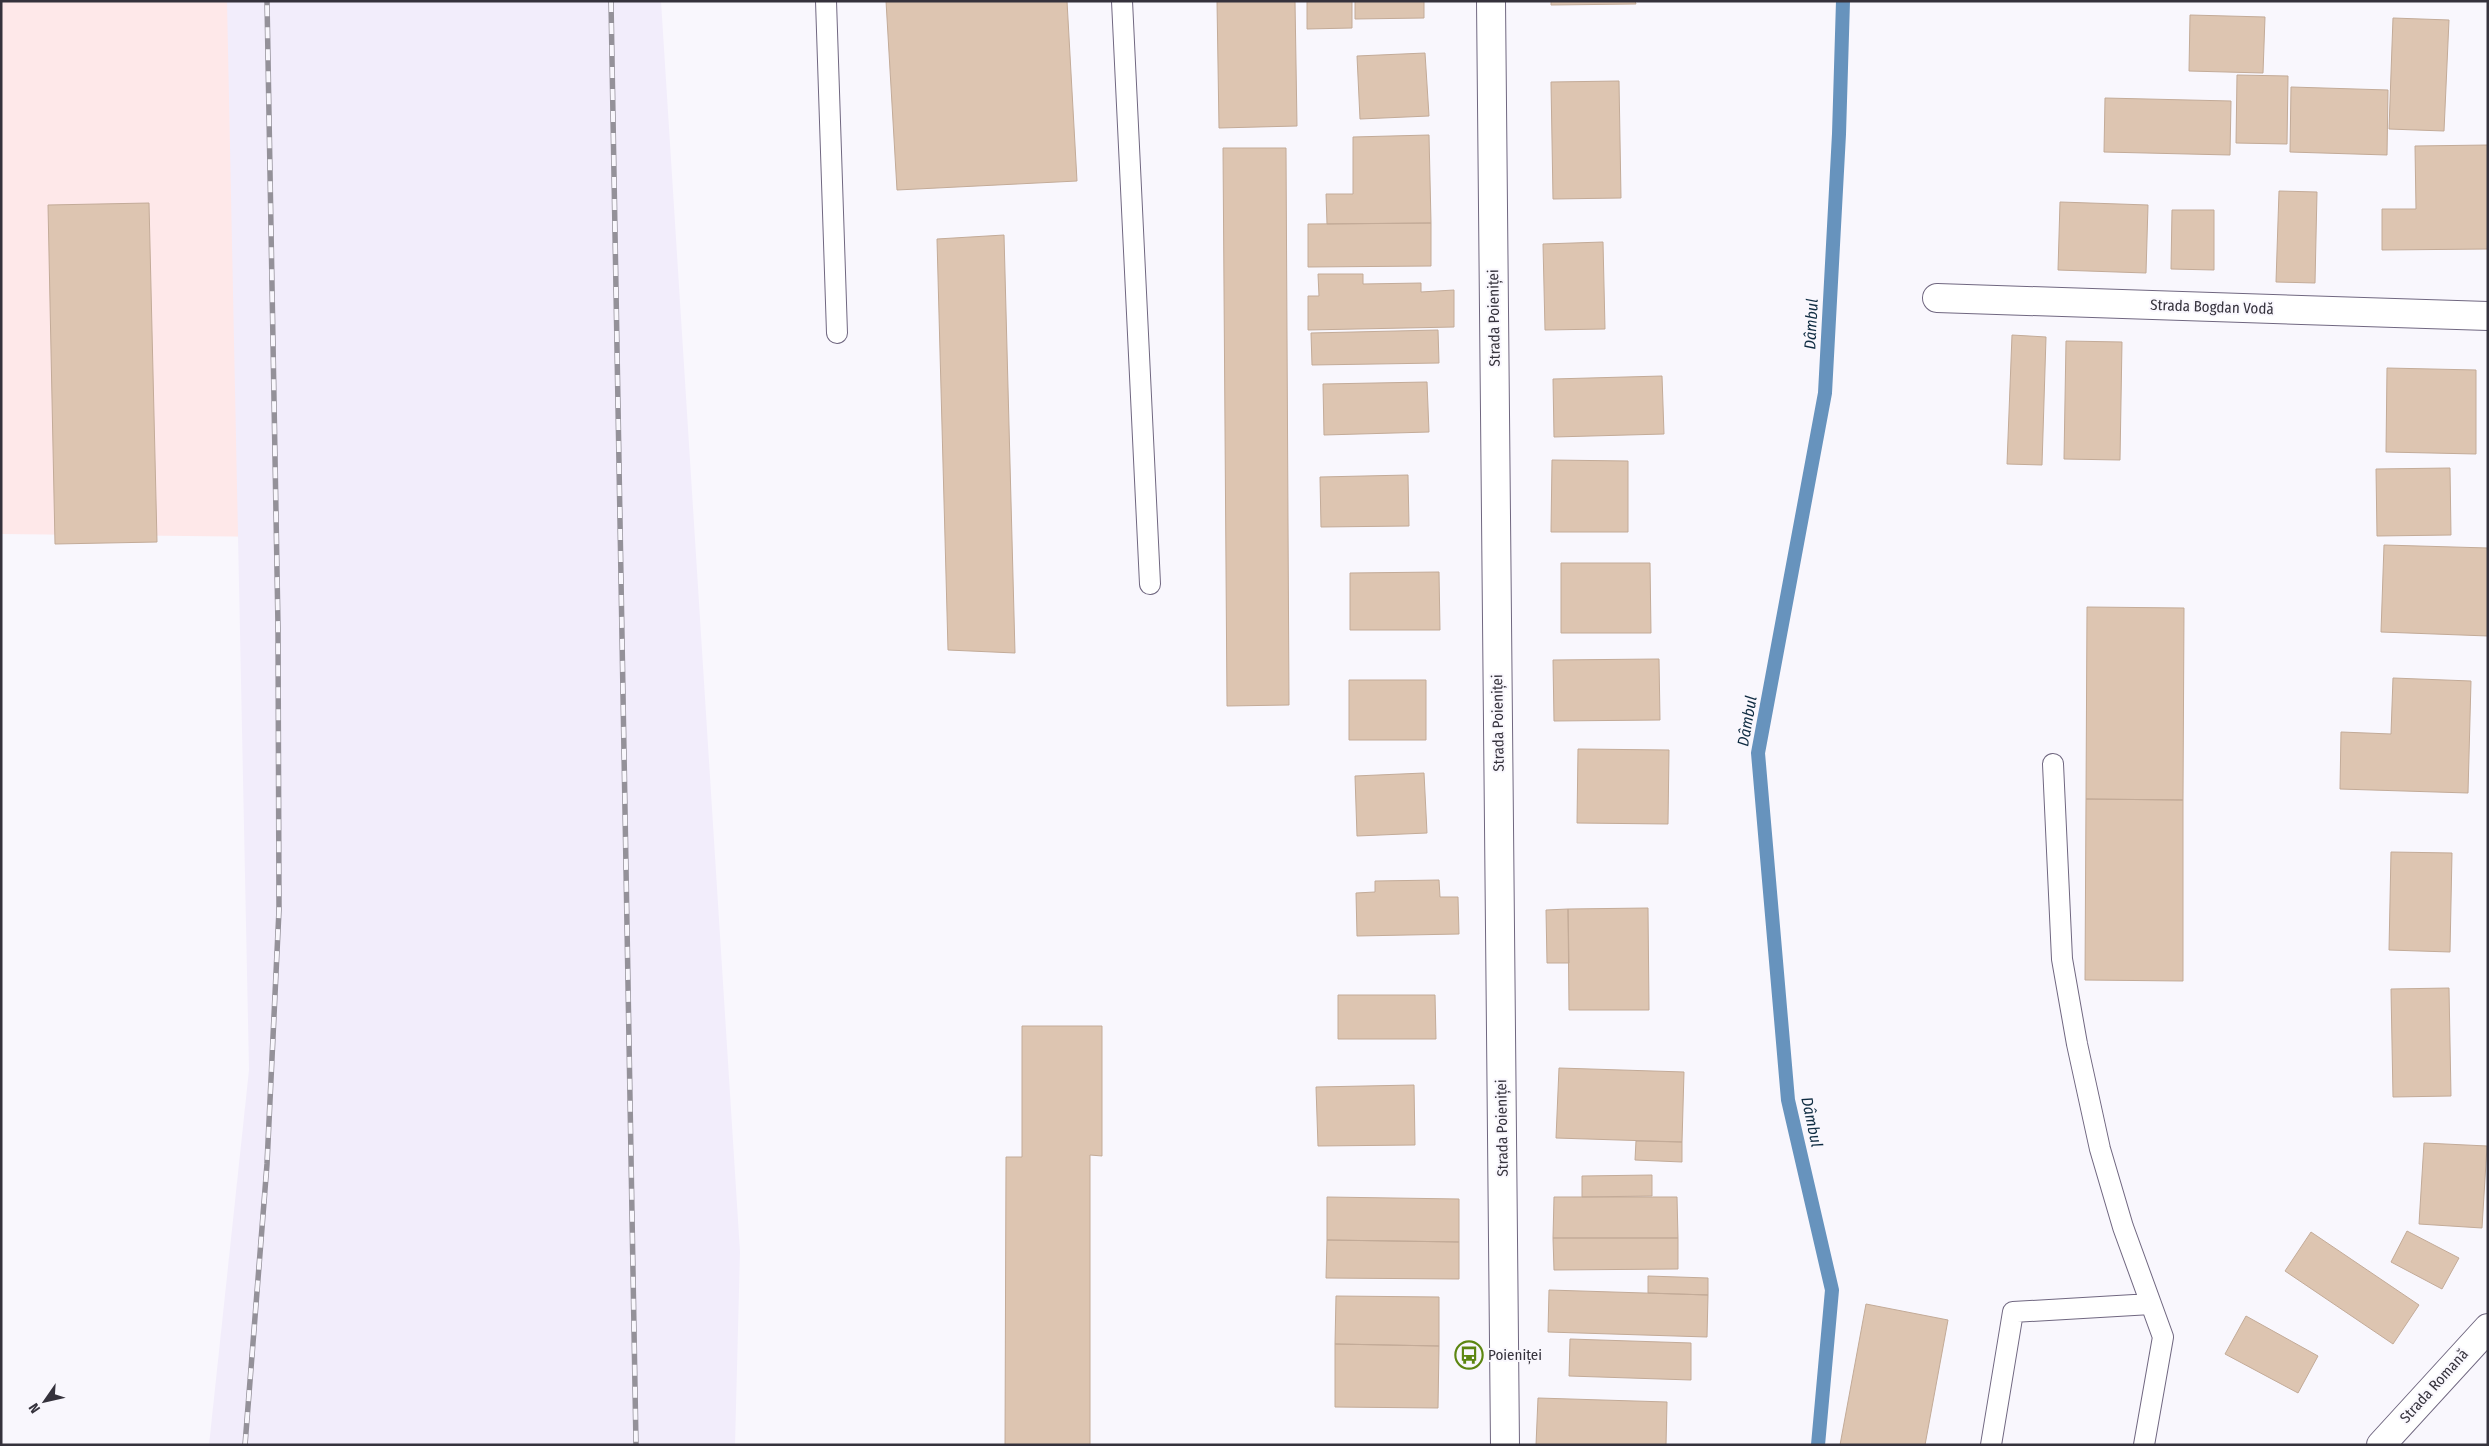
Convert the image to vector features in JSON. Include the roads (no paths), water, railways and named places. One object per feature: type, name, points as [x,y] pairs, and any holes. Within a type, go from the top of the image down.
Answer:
[{"type":"street","name":"Strada Poieniței","points":[[1491,1],[1505,1445]]},
{"type":"street","name":"Strada Bogdan Vodă","points":[[1937,298],[2488,316]]},
{"type":"street","name":"Strada Romană","points":[[2381,1445],[2488,1328]]},
{"type":"lane","points":[[826,1],[837,333]]},
{"type":"lane","points":[[1122,1],[1150,584]]},
{"type":"lane","points":[[2053,764],[2064,968],[2100,1149],[2123,1226],[2163,1337],[2144,1445]]},
{"type":"lane","points":[[1991,1445],[2014,1312],[2151,1304]]},
{"type":"waterway","name":"Dâmbul","points":[[1818,1445],[1832,1290],[1788,1100],[1758,753],[1825,393],[1839,134],[1843,1]]},
{"type":"railway","points":[[245,1445],[267,1164],[279,910],[278,627],[267,1]]},
{"type":"railway","points":[[611,1],[636,1445]]},
{"type":"place","name":"Poieniței","points":[[1469,1355]]}]
